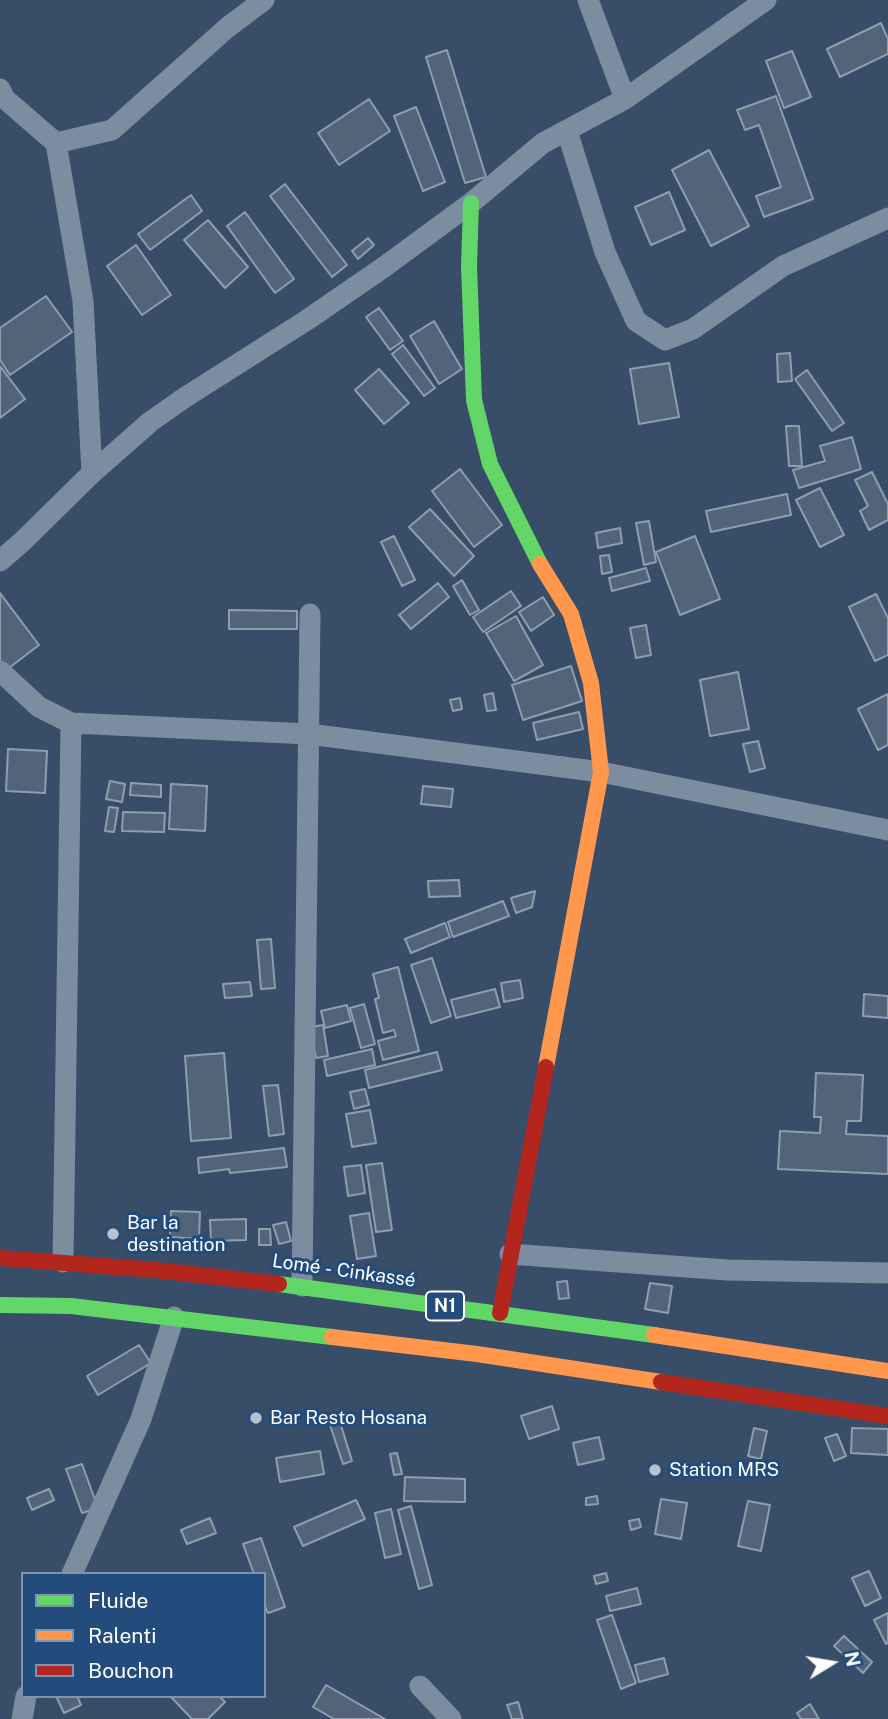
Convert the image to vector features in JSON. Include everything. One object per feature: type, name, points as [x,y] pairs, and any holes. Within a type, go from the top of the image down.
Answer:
[{"type":"main road","points":[[471,203],[469,265],[474,400],[490,464],[534,555],[571,614],[591,683],[601,772],[500,1313]]},
{"type":"main road","name":"Lomé - Cinkassé","points":[[0,1258],[302,1286],[500,1313],[763,1357],[888,1371]]},
{"type":"main road","name":"N1","points":[[0,1305],[71,1306],[477,1354],[757,1389],[888,1416]]},
{"type":"street","points":[[56,144],[112,130],[228,27],[264,0]]},
{"type":"street","points":[[588,0],[625,99]]},
{"type":"street","points":[[0,561],[150,422],[307,320],[471,203],[543,143],[625,99],[766,0]]},
{"type":"street","points":[[0,89],[5,99],[56,144],[83,302],[92,473]]},
{"type":"street","points":[[567,131],[606,252],[636,321],[665,340],[693,329],[783,266],[888,218]]},
{"type":"street","points":[[302,1286],[310,614]]},
{"type":"street","points":[[0,671],[39,707],[71,723],[309,734],[601,772],[888,830]]},
{"type":"street","points":[[63,1262],[71,723]]},
{"type":"street","points":[[510,1254],[727,1270],[888,1273]]},
{"type":"street","points":[[73,1572],[141,1419],[174,1317]]},
{"type":"street","points":[[420,1686],[451,1719]]},
{"type":"street","points":[[22,1719],[26,1698]]},
{"type":"building","points":[[881,23],[888,39],[888,54],[840,77],[827,49]]},
{"type":"building","points":[[447,50],[486,177],[465,183],[426,57]]},
{"type":"building","points":[[792,51],[811,97],[784,108],[766,61]]},
{"type":"building","points":[[776,96],[813,199],[764,217],[756,196],[781,187],[759,125],[745,130],[737,110]]},
{"type":"building","points":[[369,99],[390,131],[339,165],[318,133]]},
{"type":"building","points":[[416,107],[445,182],[423,191],[394,116]]},
{"type":"building","points":[[709,150],[749,226],[711,246],[672,170]]},
{"type":"building","points":[[285,184],[347,265],[332,277],[270,196]]},
{"type":"building","points":[[669,192],[685,230],[651,245],[635,207]]},
{"type":"building","points":[[191,195],[202,211],[150,250],[138,234]]},
{"type":"building","points":[[245,212],[294,279],[275,293],[227,226]]},
{"type":"building","points":[[208,220],[248,267],[225,288],[184,240]]},
{"type":"building","points":[[368,238],[374,245],[358,259],[352,251]]},
{"type":"building","points":[[136,245],[171,295],[142,315],[107,266]]},
{"type":"building","points":[[46,296],[72,332],[10,375],[0,360],[0,328]]},
{"type":"building","points":[[379,308],[403,341],[390,350],[366,317]]},
{"type":"building","points":[[434,321],[462,369],[439,384],[410,336]]},
{"type":"building","points":[[403,345],[435,388],[424,396],[392,354]]},
{"type":"building","points":[[790,353],[792,381],[778,382],[777,354]]},
{"type":"building","points":[[669,363],[679,417],[639,424],[630,369]]},
{"type":"building","points":[[0,366],[25,399],[0,418]]},
{"type":"building","points":[[379,369],[409,403],[384,424],[355,390]]},
{"type":"building","points":[[807,370],[844,423],[832,431],[795,379]]},
{"type":"building","points":[[786,426],[799,426],[802,466],[789,466]]},
{"type":"building","points":[[852,437],[861,469],[799,488],[793,470],[825,461],[820,446]]},
{"type":"building","points":[[460,469],[502,525],[474,547],[432,491]]},
{"type":"building","points":[[872,472],[888,504],[888,520],[869,530],[860,511],[868,506],[855,480]]},
{"type":"building","points":[[820,488],[844,535],[820,547],[796,500]]},
{"type":"building","points":[[787,494],[791,515],[711,532],[706,511]]},
{"type":"building","points":[[430,509],[474,556],[454,576],[409,527]]},
{"type":"building","points":[[649,521],[656,562],[644,565],[636,523]]},
{"type":"building","points":[[620,528],[622,543],[598,548],[596,533]]},
{"type":"building","points":[[394,536],[415,580],[402,586],[381,542]]},
{"type":"building","points":[[695,536],[720,599],[680,615],[656,552]]},
{"type":"building","points":[[609,555],[612,572],[602,574],[600,556]]},
{"type":"building","points":[[646,568],[650,581],[612,591],[609,578]]},
{"type":"building","points":[[462,580],[479,610],[470,615],[453,586]]},
{"type":"building","points":[[438,583],[449,597],[411,629],[399,615]]},
{"type":"building","points":[[511,591],[521,606],[483,632],[473,617]]},
{"type":"building","points":[[0,593],[39,645],[5,671],[0,664]]},
{"type":"building","points":[[876,594],[888,618],[888,655],[875,661],[849,607]]},
{"type":"building","points":[[543,597],[554,615],[531,631],[519,612]]},
{"type":"building","points":[[229,610],[297,611],[297,629],[229,629]]},
{"type":"building","points":[[516,616],[543,665],[514,681],[486,633]]},
{"type":"building","points":[[646,625],[651,655],[636,658],[630,628]]},
{"type":"building","points":[[571,666],[582,701],[523,720],[512,685]]},
{"type":"building","points":[[738,672],[749,729],[710,736],[700,680]]},
{"type":"building","points":[[493,693],[496,710],[487,711],[484,695]]},
{"type":"building","points":[[888,694],[888,745],[878,750],[858,709]]},
{"type":"building","points":[[460,698],[462,709],[453,711],[450,700]]},
{"type":"building","points":[[579,712],[583,729],[537,740],[533,723]]},
{"type":"building","points":[[758,741],[765,768],[750,772],[743,744]]},
{"type":"building","points":[[8,749],[47,751],[45,793],[6,791]]},
{"type":"building","points":[[110,781],[125,784],[122,802],[106,799]]},
{"type":"building","points":[[131,783],[161,785],[161,797],[130,795]]},
{"type":"building","points":[[171,784],[207,786],[205,831],[169,829]]},
{"type":"building","points":[[423,786],[453,789],[451,807],[421,804]]},
{"type":"building","points":[[109,807],[118,808],[114,832],[105,831]]},
{"type":"building","points":[[123,812],[165,813],[164,832],[122,831]]},
{"type":"building","points":[[459,880],[460,896],[429,897],[428,881]]},
{"type":"building","points":[[535,891],[532,907],[516,913],[511,898]]},
{"type":"building","points":[[503,901],[509,916],[453,937],[448,922]]},
{"type":"building","points":[[445,923],[450,937],[411,953],[405,939]]},
{"type":"building","points":[[271,939],[275,988],[261,989],[257,940]]},
{"type":"building","points":[[432,958],[451,1016],[431,1023],[411,965]]},
{"type":"building","points":[[398,967],[419,1051],[383,1060],[378,1041],[396,1036],[394,1030],[383,1033],[375,999],[379,998],[373,974]]},
{"type":"building","points":[[520,980],[523,998],[504,1002],[501,983]]},
{"type":"building","points":[[250,982],[252,996],[225,998],[223,984]]},
{"type":"building","points":[[495,989],[500,1007],[456,1018],[451,1000]]},
{"type":"building","points":[[864,994],[888,996],[888,1018],[863,1016]]},
{"type":"building","points":[[364,1004],[375,1044],[361,1048],[350,1008]]},
{"type":"building","points":[[347,1005],[351,1021],[325,1028],[321,1011]]},
{"type":"building","points":[[323,1025],[328,1056],[316,1058],[310,1027]]},
{"type":"building","points":[[372,1049],[375,1065],[327,1076],[324,1060]]},
{"type":"building","points":[[437,1052],[442,1070],[369,1088],[365,1070]]},
{"type":"building","points":[[224,1053],[231,1138],[191,1141],[185,1056]]},
{"type":"building","points":[[816,1073],[863,1075],[861,1121],[847,1121],[846,1134],[888,1136],[888,1174],[778,1169],[780,1131],[820,1133],[821,1117],[814,1117]]},
{"type":"building","points":[[278,1085],[284,1134],[269,1136],[263,1086]]},
{"type":"building","points":[[365,1089],[369,1105],[354,1109],[350,1092]]},
{"type":"building","points":[[370,1110],[376,1143],[352,1147],[346,1114]]},
{"type":"building","points":[[284,1148],[287,1167],[230,1173],[229,1169],[199,1173],[198,1158]]},
{"type":"building","points":[[382,1163],[392,1230],[376,1232],[366,1165]]},
{"type":"building","points":[[361,1165],[365,1193],[348,1196],[344,1167]]},
{"type":"building","points":[[171,1211],[200,1212],[199,1239],[170,1237]]},
{"type":"building","points":[[369,1213],[376,1256],[357,1259],[350,1216]]},
{"type":"building","points":[[246,1219],[246,1240],[211,1241],[210,1220]]},
{"type":"building","points":[[286,1222],[291,1241],[279,1244],[273,1225]]},
{"type":"building","points":[[259,1229],[270,1229],[271,1245],[259,1245]]},
{"type":"building","points":[[567,1281],[569,1298],[559,1299],[557,1282]]},
{"type":"building","points":[[650,1283],[672,1286],[668,1313],[645,1309]]},
{"type":"building","points":[[139,1345],[151,1363],[98,1395],[87,1376]]},
{"type":"building","points":[[552,1406],[559,1429],[529,1439],[521,1416]]},
{"type":"building","points":[[340,1422],[352,1461],[343,1464],[330,1425]]},
{"type":"building","points":[[754,1428],[767,1431],[761,1459],[748,1456]]},
{"type":"building","points":[[852,1428],[888,1429],[888,1455],[851,1453]]},
{"type":"building","points":[[837,1434],[846,1456],[834,1461],[825,1438]]},
{"type":"building","points":[[599,1437],[604,1459],[578,1465],[573,1443]]},
{"type":"building","points":[[320,1451],[324,1474],[280,1482],[276,1458]]},
{"type":"building","points":[[397,1453],[402,1474],[394,1475],[390,1454]]},
{"type":"building","points":[[82,1464],[98,1508],[82,1513],[66,1469]]},
{"type":"building","points":[[405,1477],[465,1479],[465,1502],[404,1501]]},
{"type":"building","points":[[49,1489],[54,1500],[32,1510],[27,1498]]},
{"type":"building","points":[[597,1496],[598,1504],[586,1505],[586,1498]]},
{"type":"building","points":[[661,1499],[687,1503],[681,1539],[655,1534]]},
{"type":"building","points":[[356,1500],[365,1519],[303,1546],[294,1527]]},
{"type":"building","points":[[748,1501],[770,1505],[761,1551],[738,1546]]},
{"type":"building","points":[[411,1506],[432,1585],[419,1589],[398,1510]]},
{"type":"building","points":[[391,1509],[401,1554],[385,1558],[375,1513]]},
{"type":"building","points":[[210,1518],[216,1533],[187,1544],[181,1530]]},
{"type":"building","points":[[639,1519],[641,1527],[631,1530],[629,1521]]},
{"type":"building","points":[[261,1538],[285,1607],[268,1613],[266,1572],[253,1572],[243,1544]]},
{"type":"building","points":[[869,1571],[881,1598],[865,1606],[852,1578]]},
{"type":"building","points":[[606,1573],[608,1581],[596,1584],[594,1576]]},
{"type":"building","points":[[637,1588],[641,1604],[610,1611],[606,1596]]},
{"type":"building","points":[[888,1613],[888,1643],[886,1644],[874,1620]]},
{"type":"building","points":[[612,1615],[636,1683],[621,1689],[597,1620]]},
{"type":"building","points":[[844,1636],[872,1662],[863,1673],[834,1646]]},
{"type":"building","points":[[664,1658],[668,1674],[639,1682],[635,1665]]},
{"type":"building","points":[[326,1685],[385,1719],[334,1719],[313,1707]]},
{"type":"building","points":[[57,1698],[78,1698],[81,1705],[64,1713]]},
{"type":"building","points":[[172,1698],[221,1698],[225,1702],[208,1719],[192,1719]]},
{"type":"building","points":[[518,1702],[523,1719],[512,1719],[507,1705]]},
{"type":"building","points":[[810,1704],[819,1719],[801,1719],[797,1713]]},
{"type":"traffic: fast","points":[[471,203],[469,266],[474,400],[490,464],[540,564]]},
{"type":"traffic: fast","points":[[279,1284],[654,1335]]},
{"type":"traffic: fast","points":[[0,1305],[71,1306],[332,1337]]},
{"type":"traffic: slow","points":[[540,564],[571,614],[591,683],[601,772],[546,1067]]},
{"type":"traffic: slow","points":[[654,1335],[888,1371]]},
{"type":"traffic: slow","points":[[332,1337],[477,1354],[661,1382]]},
{"type":"traffic: jam","points":[[500,1313],[546,1067]]},
{"type":"traffic: jam","points":[[0,1258],[155,1270],[279,1284]]},
{"type":"traffic: jam","points":[[661,1382],[888,1416]]},
{"type":"place","name":"Bar la destination","points":[[113,1234]]},
{"type":"place","name":"Bar Resto Hosana","points":[[256,1418]]},
{"type":"place","name":"Station MRS","points":[[655,1470]]}]
